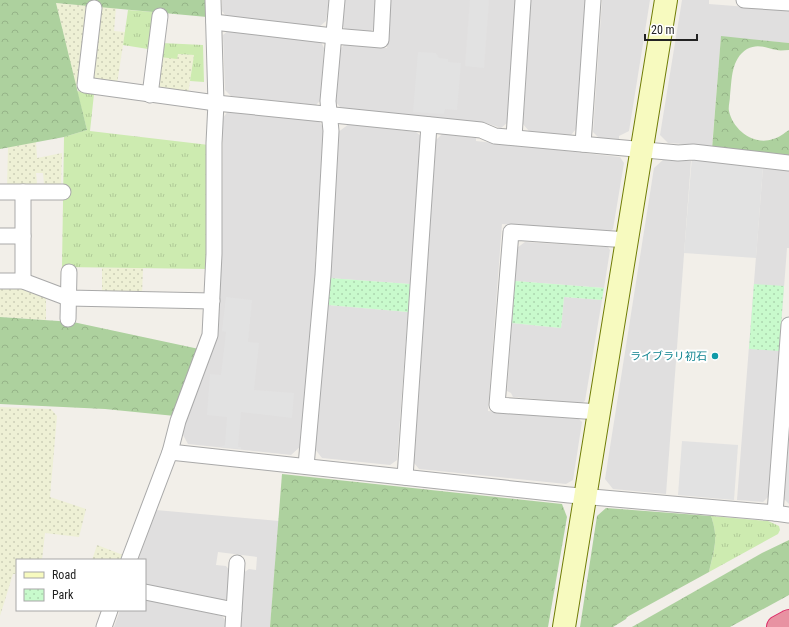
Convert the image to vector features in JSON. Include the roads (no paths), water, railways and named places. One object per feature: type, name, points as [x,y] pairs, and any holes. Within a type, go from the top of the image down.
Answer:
[{"type":"highway","points":[[778,627],[789,621]]},
{"type":"street","points":[[129,559],[170,452],[178,421],[210,335],[214,254],[214,144],[216,103],[213,0]]},
{"type":"street","points":[[306,466],[323,275],[331,130],[328,101],[337,0]]},
{"type":"street","points":[[214,22],[381,40],[383,0]]},
{"type":"street","points":[[514,137],[523,0]]},
{"type":"street","points":[[582,144],[593,0]]},
{"type":"street","points":[[564,627],[643,149],[666,0]]},
{"type":"street","points":[[744,0],[789,3]]},
{"type":"street","points":[[94,8],[85,85],[216,103],[481,130],[495,136],[678,153],[693,152],[789,163]]},
{"type":"street","points":[[150,95],[160,16]]},
{"type":"street","points":[[405,478],[429,125]]},
{"type":"street","points":[[0,192],[63,192]]},
{"type":"street","points":[[23,192],[23,281]]},
{"type":"street","points":[[599,412],[498,405],[511,232],[628,240]]},
{"type":"street","points":[[0,236],[23,236]]},
{"type":"street","points":[[68,272],[68,319]]},
{"type":"street","points":[[0,281],[23,281],[68,298],[212,301]]},
{"type":"street","points":[[170,452],[405,478],[782,514],[789,325]]},
{"type":"street","points":[[233,627],[237,563]]},
{"type":"street","points":[[146,592],[234,610]]},
{"type":"street","points":[[104,627],[110,611]]},
{"type":"place","name":"ライブラリ初石","points":[[715,356]]}]
